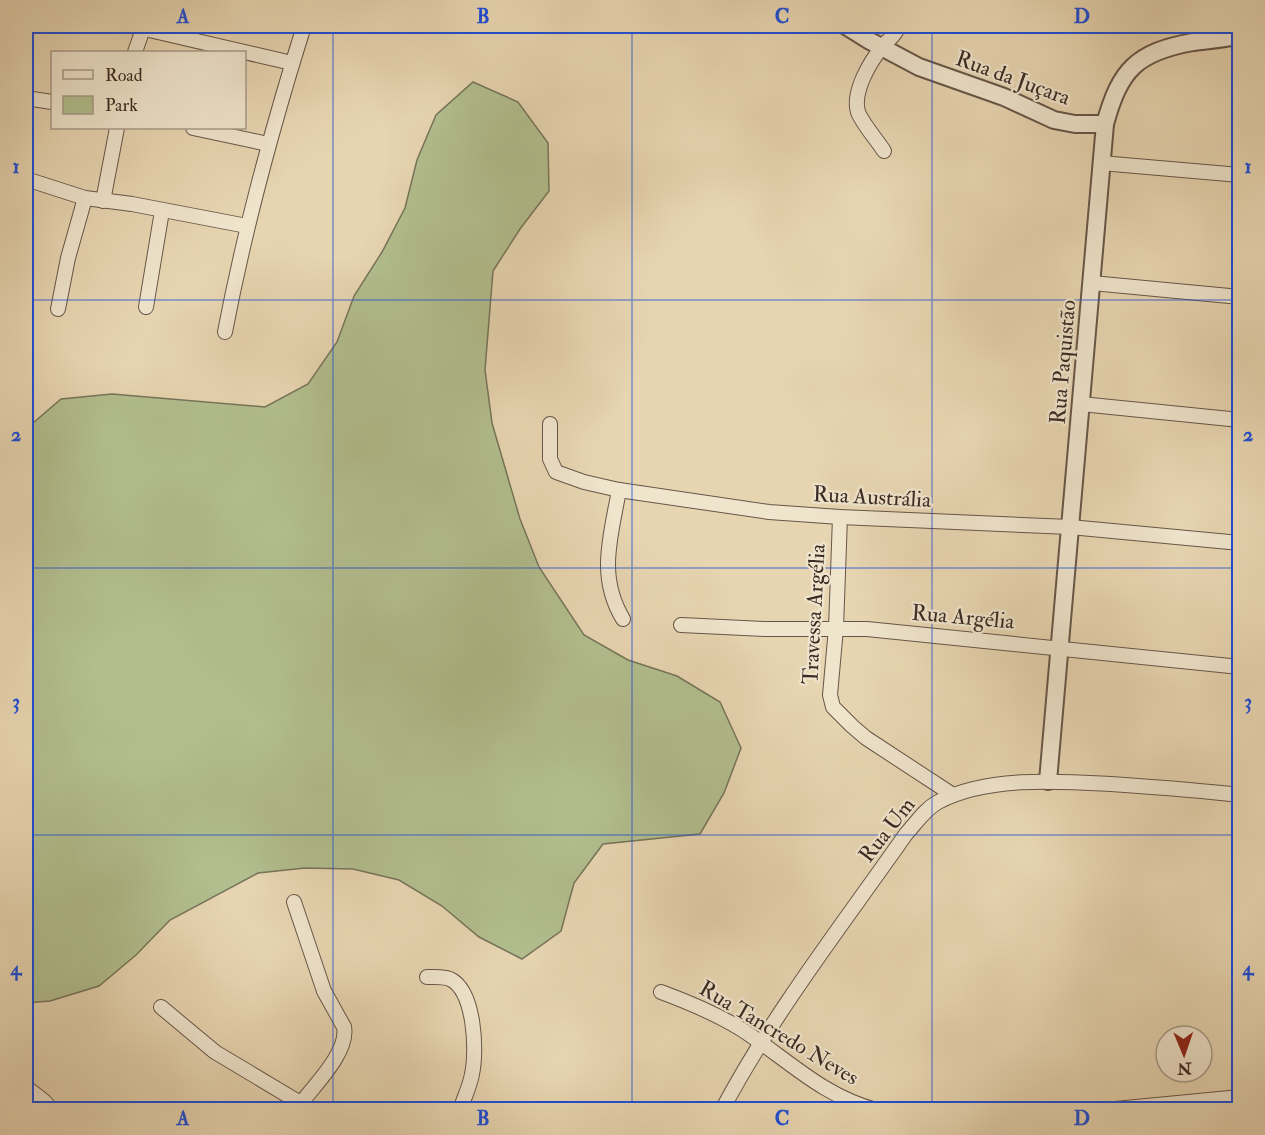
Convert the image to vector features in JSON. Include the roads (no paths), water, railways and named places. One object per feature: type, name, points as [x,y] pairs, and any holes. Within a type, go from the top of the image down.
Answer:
[{"type":"street","points":[[225,332],[247,226],[268,144],[304,26]]},
{"type":"street","name":"Rua da Juçara","points":[[846,26],[919,67],[1004,97],[1054,120],[1075,124],[1105,124]]},
{"type":"street","points":[[135,51],[140,27],[241,51]]},
{"type":"street","points":[[884,151],[858,113],[856,98],[862,80],[882,47],[900,29]]},
{"type":"street","name":"Rua Paquistão","points":[[1048,781],[1101,163],[1105,124],[1110,104],[1120,83],[1141,58],[1166,47],[1239,35]]},
{"type":"street","points":[[246,52],[292,63]]},
{"type":"street","points":[[26,98],[51,102]]},
{"type":"street","points":[[104,201],[117,129]]},
{"type":"street","points":[[198,129],[268,144]]},
{"type":"street","points":[[1101,163],[1239,175]]},
{"type":"street","points":[[26,179],[85,198],[132,204],[247,226]]},
{"type":"street","points":[[58,309],[68,258],[85,198]]},
{"type":"street","points":[[146,307],[162,211]]},
{"type":"street","points":[[1092,283],[1239,297]]},
{"type":"street","points":[[1082,404],[1239,420]]},
{"type":"street","name":"Rua Austrália","points":[[550,424],[550,459],[556,472],[584,483],[619,490],[769,512],[1070,527],[1239,543]]},
{"type":"street","points":[[619,490],[610,537],[608,580],[616,607],[623,619]]},
{"type":"street","name":"Travessa Argélia","points":[[840,517],[836,628],[830,695],[833,707],[866,738],[953,795]]},
{"type":"street","name":"Rua Argélia","points":[[681,625],[765,629],[878,630],[1239,667]]},
{"type":"street","name":"Rua Um","points":[[728,1107],[761,1043],[906,834],[937,802],[953,795],[1005,784],[1048,781],[1173,788],[1239,795]]},
{"type":"street","points":[[161,1007],[215,1053],[306,1106],[335,1059],[345,1032],[324,991],[294,902]]},
{"type":"street","points":[[427,977],[450,979],[457,985],[462,990],[471,1015],[474,1035],[472,1074],[460,1110]]},
{"type":"street","name":"Rua Tancredo Neves","points":[[661,992],[691,1003],[724,1020],[822,1086],[841,1097],[876,1110]]},
{"type":"street","points":[[26,1087],[52,1110]]},
{"type":"street","points":[[1105,1110],[1239,1097]]}]
